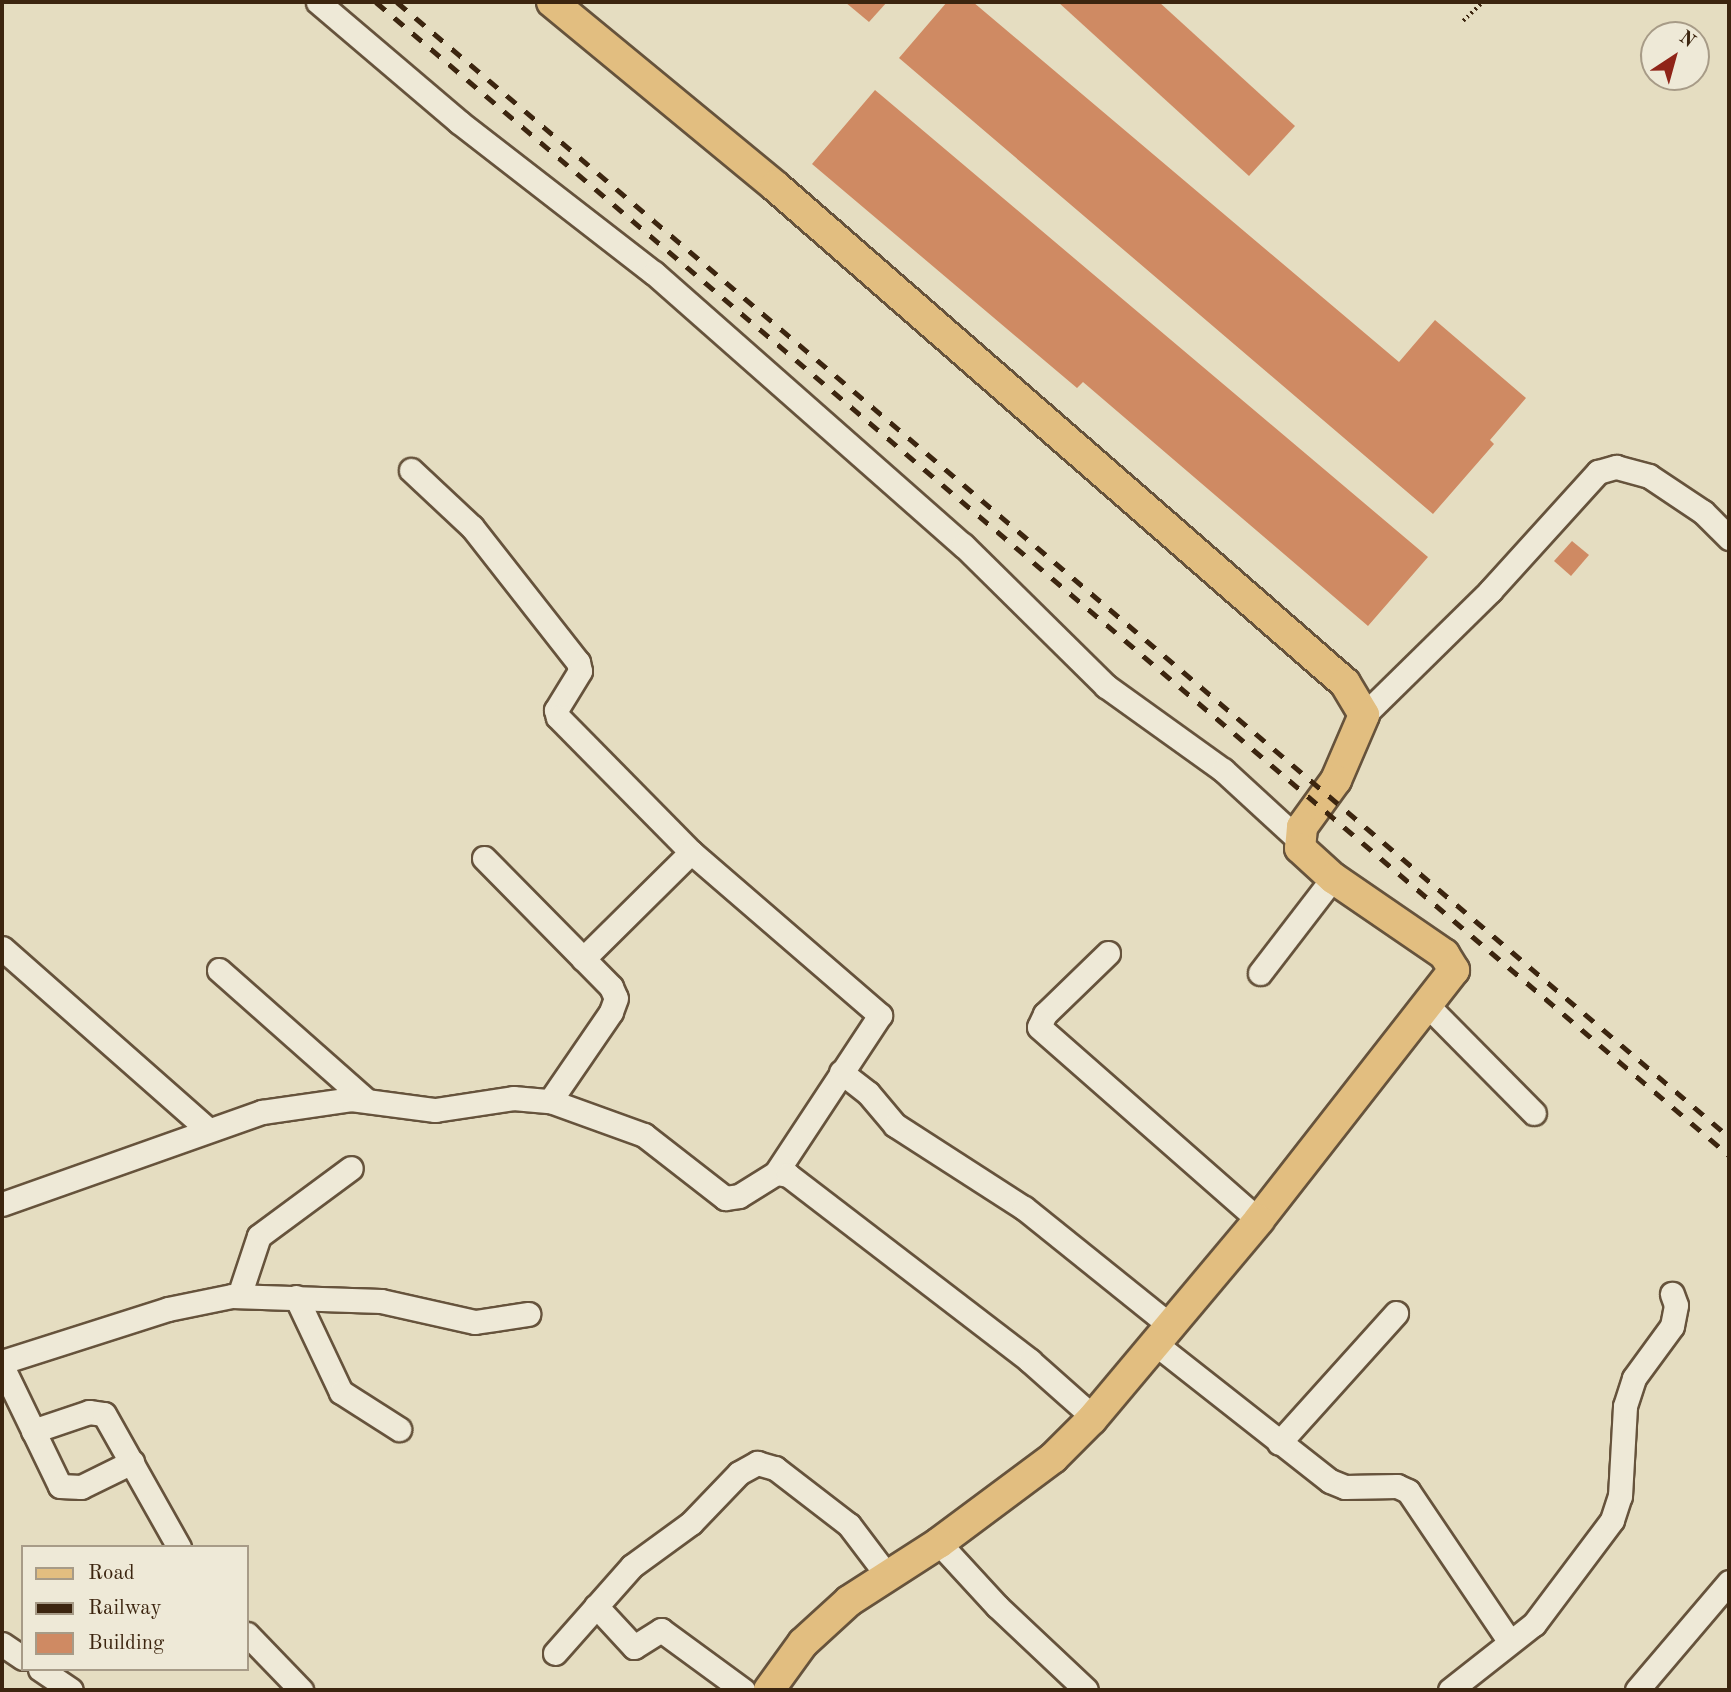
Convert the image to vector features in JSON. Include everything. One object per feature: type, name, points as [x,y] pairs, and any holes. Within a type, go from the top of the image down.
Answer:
[{"type":"main road","points":[[552,2],[775,186],[1345,683],[1364,715],[1336,780],[1302,827],[1299,840],[1308,857],[1333,878],[1452,963],[1451,978],[1429,1007],[1164,1336],[1093,1417],[1053,1458],[939,1543],[886,1574],[803,1643],[769,1690]]},
{"type":"street","points":[[318,2],[459,122],[654,273],[963,545],[1106,687],[1223,770],[1299,840]]},
{"type":"street","points":[[1364,715],[1490,591],[1598,472],[1616,467],[1649,476],[1703,512],[1729,538]]},
{"type":"street","points":[[2,1204],[206,1128],[262,1112],[366,1100],[435,1110],[513,1098],[550,1101],[644,1135],[726,1198],[739,1196],[776,1173],[841,1072],[875,1028],[880,1015],[691,852],[556,714],[580,671],[578,662],[472,527],[411,470]]},
{"type":"street","points":[[583,959],[691,852]]},
{"type":"street","points":[[484,858],[611,987],[615,1003],[550,1101]]},
{"type":"street","points":[[1260,973],[1333,878]]},
{"type":"street","points":[[2,948],[206,1128]]},
{"type":"street","points":[[1108,953],[1045,1014],[1039,1027],[1259,1220]]},
{"type":"street","points":[[219,970],[366,1100]]},
{"type":"street","points":[[1429,1007],[1534,1113]]},
{"type":"street","points":[[841,1072],[868,1093],[895,1125],[1013,1201],[1279,1443],[1337,1485],[1397,1486],[1408,1491],[1510,1642]]},
{"type":"street","points":[[239,1296],[259,1236],[351,1168]]},
{"type":"street","points":[[776,1173],[794,1179],[1030,1362],[1093,1417]]},
{"type":"street","points":[[1450,1690],[1545,1613],[1618,1507],[1625,1406],[1634,1378],[1672,1326],[1676,1305],[1672,1294]]},
{"type":"street","points":[[132,1462],[81,1486],[64,1488],[33,1431],[2,1364],[168,1309],[239,1296],[381,1301],[475,1322],[528,1314]]},
{"type":"street","points":[[296,1297],[341,1392],[399,1429]]},
{"type":"street","points":[[1279,1443],[1396,1313]]},
{"type":"street","points":[[33,1431],[100,1412],[132,1462],[178,1545]]},
{"type":"street","points":[[555,1653],[632,1566],[691,1523],[739,1473],[757,1463],[775,1468],[849,1525],[886,1574]]},
{"type":"street","points":[[939,1543],[996,1606],[1086,1690]]},
{"type":"street","points":[[1637,1690],[1729,1583]]},
{"type":"street","points":[[596,1606],[634,1647],[661,1630],[743,1690]]},
{"type":"street","points":[[248,1635],[299,1690]]},
{"type":"street","points":[[2,1644],[21,1657]]},
{"type":"street","points":[[43,1671],[71,1690]]},
{"type":"path","points":[[1463,21],[1483,2]]},
{"type":"building","points":[[845,2],[887,2],[869,22]]},
{"type":"building","points":[[947,2],[973,2],[1399,362],[1435,320],[1526,398],[1490,440],[1494,444],[1433,514],[899,58]]},
{"type":"building","points":[[1058,2],[1159,2],[1295,126],[1249,176]]},
{"type":"building","points":[[875,90],[1428,557],[1368,626],[1083,382],[1077,388],[812,164]]},
{"type":"building","points":[[1572,541],[1589,555],[1571,576],[1554,561]]},
{"type":"railway","points":[[376,2],[1729,1155]]},
{"type":"railway","points":[[397,2],[1729,1137]]}]
